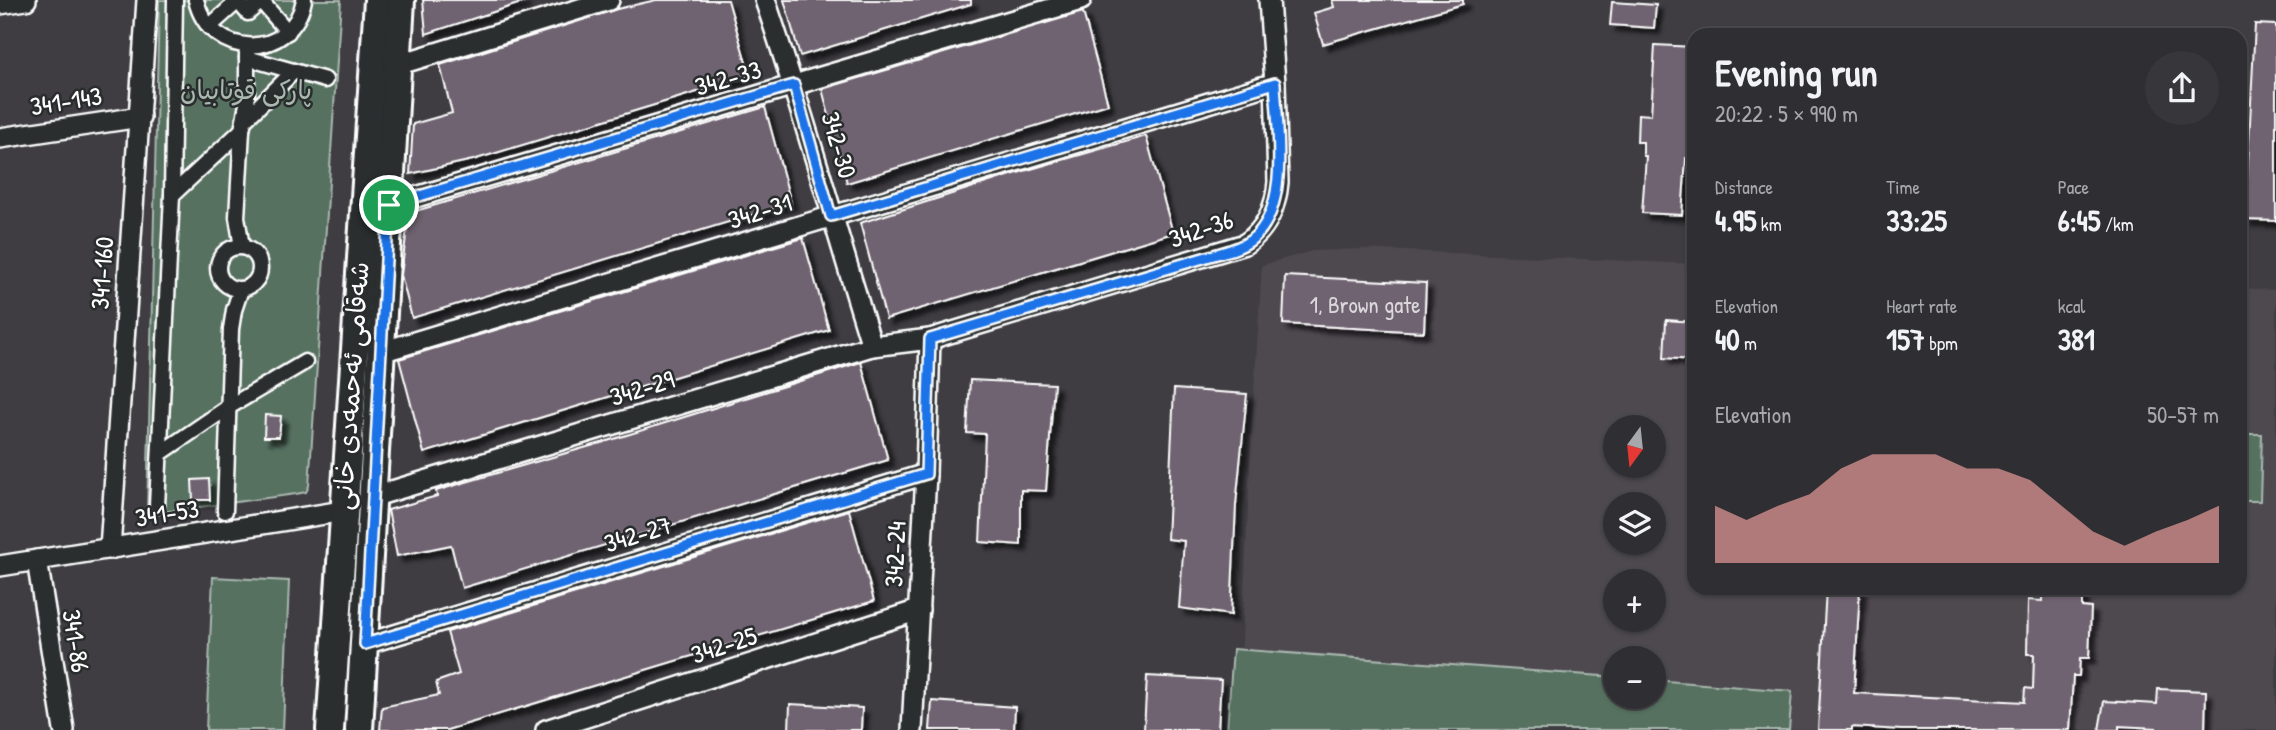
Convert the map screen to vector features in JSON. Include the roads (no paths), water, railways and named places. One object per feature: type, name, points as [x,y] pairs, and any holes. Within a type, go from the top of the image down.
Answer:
[{"type":"main road","name":"شەقامی ئەحمەدی خانی","points":[[330,730],[378,0]]},
{"type":"main road","name":"شەقامی ئەحمەدی خانی","points":[[359,730],[401,0]]},
{"type":"street","points":[[0,4],[26,0]]},
{"type":"street","name":"341-160","points":[[110,549],[147,0]]},
{"type":"street","points":[[157,506],[173,195],[175,0]]},
{"type":"street","points":[[196,0],[201,16],[220,37],[247,52],[325,80]]},
{"type":"street","points":[[209,27],[237,0],[248,13],[262,1],[288,32]]},
{"type":"street","points":[[247,52],[288,32],[297,20],[304,0]]},
{"type":"street","points":[[397,65],[609,0]]},
{"type":"street","name":"342-30","points":[[765,0],[794,85],[872,346]]},
{"type":"street","name":"342-33","points":[[389,205],[794,85],[1037,6],[1081,0]]},
{"type":"street","name":"342-36","points":[[930,339],[1210,256],[1253,239],[1272,211],[1276,198],[1278,164],[1269,0]]},
{"type":"street","points":[[242,247],[237,218],[247,104],[247,52]]},
{"type":"street","points":[[173,195],[294,71]]},
{"type":"street","name":"342-31","points":[[381,352],[1275,83]]},
{"type":"street","name":"341-143","points":[[0,138],[140,117]]},
{"type":"street","points":[[242,247],[256,255],[261,268],[251,286],[240,289],[225,284],[218,272],[218,265],[230,249],[242,247]]},
{"type":"street","points":[[225,511],[231,329],[240,289]]},
{"type":"street","name":"342-29","points":[[372,497],[872,346],[930,339]]},
{"type":"street","name":"342-24","points":[[912,730],[926,474],[930,339]]},
{"type":"street","points":[[160,453],[227,408],[305,362]]},
{"type":"street","name":"342-27","points":[[365,644],[926,474]]},
{"type":"street","name":"341-53","points":[[0,566],[343,511]]},
{"type":"street","name":"341-86","points":[[37,560],[64,730]]},
{"type":"street","name":"342-25","points":[[546,730],[919,610]]},
{"type":"park label","name":"پارکی قوتابیان","points":[[246,90]]}]
